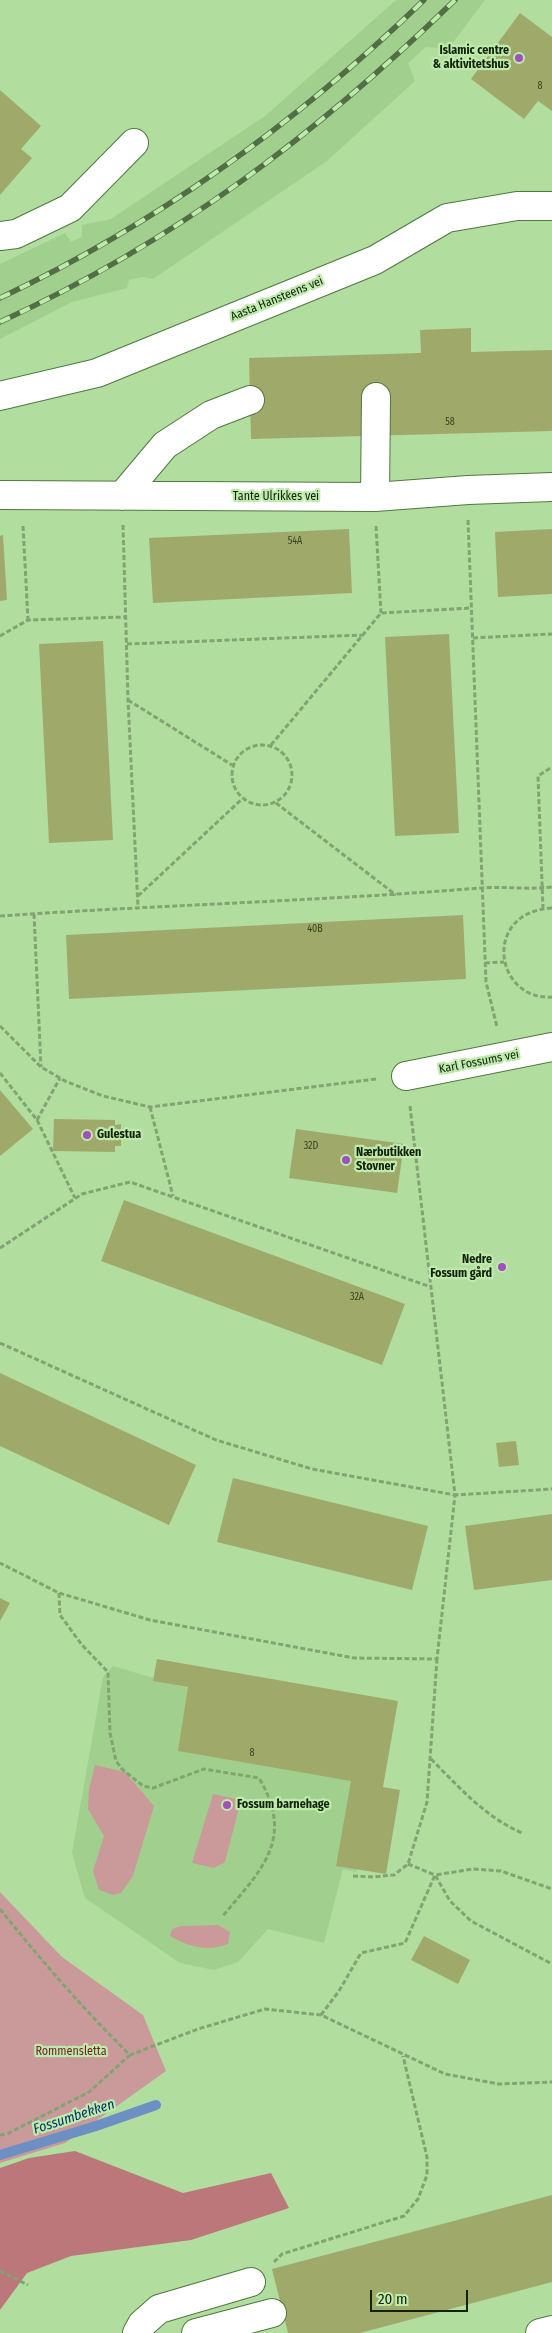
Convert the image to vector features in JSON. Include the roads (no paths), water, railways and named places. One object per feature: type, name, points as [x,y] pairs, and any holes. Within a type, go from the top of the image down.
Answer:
[{"type":"street","points":[[0,236],[16,234],[70,208],[134,143]]},
{"type":"street","name":"Aasta Hansteens vei","points":[[0,396],[97,373],[374,260],[447,218],[517,206],[552,206]]},
{"type":"street","points":[[375,497],[376,397]]},
{"type":"street","points":[[122,496],[164,445],[211,415],[250,400]]},
{"type":"street","name":"Tante Ulrikkes vei","points":[[11,495],[375,497],[468,490],[552,487]]},
{"type":"street","name":"Karl Fossums vei","points":[[406,1076],[552,1047]]},
{"type":"street","points":[[137,2333],[142,2324],[159,2309],[251,2282]]},
{"type":"street","points":[[196,2333],[272,2313]]},
{"type":"street","points":[[540,2333],[552,2330]]},
{"type":"waterway","name":"Fossumbekken","points":[[0,2155],[96,2126],[156,2105]]},
{"type":"railway","points":[[0,298],[58,269],[115,237],[224,167],[327,87],[424,0]]},
{"type":"railway","points":[[0,322],[126,256],[185,220],[242,181],[350,95],[455,0]]},
{"type":"place","name":"Islamic centre & aktivitetshus","points":[[519,58]]},
{"type":"place","name":"Gulestua","points":[[87,1135]]},
{"type":"place","name":"Nærbutikken Stovner","points":[[346,1160]]},
{"type":"place","name":"Nedre Fossum gård","points":[[502,1267]]},
{"type":"place","name":"Fossum barnehage","points":[[227,1805]]},
{"type":"park label","name":"Rommensletta","points":[[71,2052]]}]
